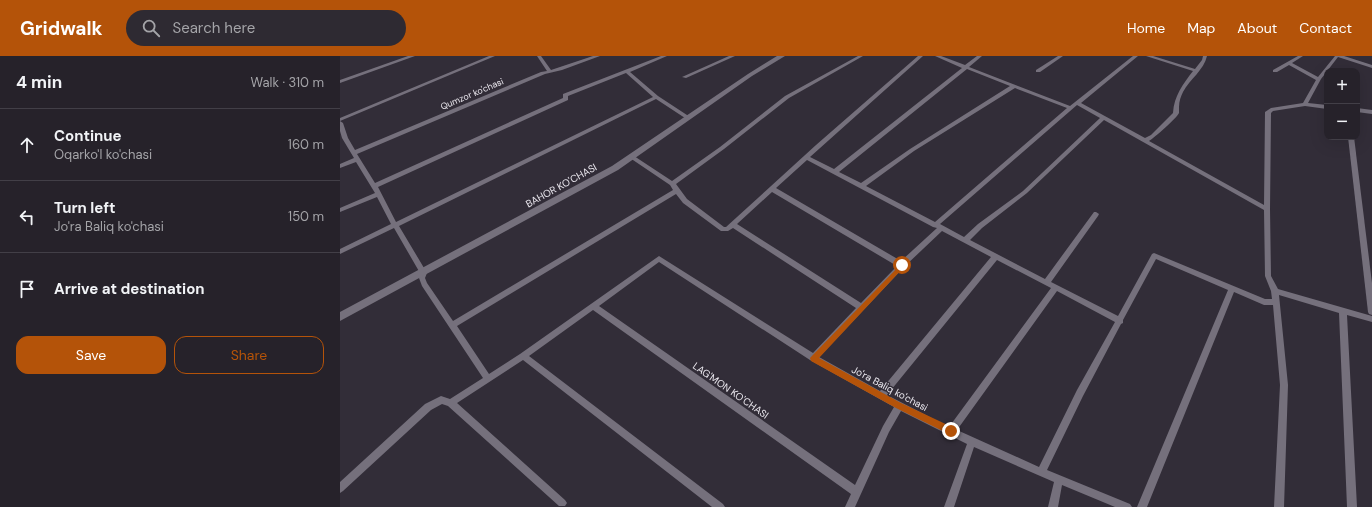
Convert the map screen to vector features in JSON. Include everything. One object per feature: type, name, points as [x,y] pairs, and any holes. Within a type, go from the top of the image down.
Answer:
[{"type":"street","points":[[340,82],[413,56]]},
{"type":"street","points":[[340,120],[493,56]]},
{"type":"street","points":[[539,56],[550,72]]},
{"type":"street","name":"Qumzor ko'chasi","points":[[354,153],[543,73],[598,56]]},
{"type":"street","points":[[374,186],[566,99],[565,95],[665,56]]},
{"type":"street","points":[[684,77],[733,56]]},
{"type":"street","name":"BAHOR KO'CHASI","points":[[340,317],[549,205],[632,157],[765,65],[782,56]]},
{"type":"street","points":[[672,184],[788,97],[861,56]]},
{"type":"street","points":[[632,157],[672,184],[685,201],[723,229],[728,229],[806,157],[921,56]]},
{"type":"street","points":[[937,56],[1070,108]]},
{"type":"street","points":[[836,171],[980,56]]},
{"type":"street","points":[[1038,71],[1061,56]]},
{"type":"street","points":[[813,358],[938,226],[1070,108],[1136,56]]},
{"type":"street","points":[[1148,56],[1197,71]]},
{"type":"street","points":[[1144,141],[1153,136],[1176,113],[1175,104],[1184,85],[1197,71],[1205,56]]},
{"type":"street","points":[[1275,71],[1301,56]]},
{"type":"street","points":[[1305,104],[1319,79],[1338,56],[1372,67]]},
{"type":"street","points":[[1288,63],[1319,79]]},
{"type":"street","points":[[626,71],[656,96],[688,117]]},
{"type":"street","points":[[861,186],[912,150],[1014,86]]},
{"type":"street","points":[[340,252],[656,96]]},
{"type":"street","points":[[1077,103],[1267,209]]},
{"type":"street","points":[[1279,507],[1284,385],[1275,291],[1268,276],[1268,112],[1271,110],[1305,104],[1324,107]]},
{"type":"street","points":[[1360,110],[1372,112]]},
{"type":"street","points":[[965,240],[980,226],[1025,192],[1103,118]]},
{"type":"street","points":[[340,123],[342,136],[358,159],[394,225],[424,272],[422,278],[424,284],[488,379]]},
{"type":"street","points":[[1351,140],[1372,312]]},
{"type":"street","points":[[806,157],[836,171],[861,186],[1120,321]]},
{"type":"street","points":[[340,166],[358,159]]},
{"type":"street","points":[[772,189],[902,265]]},
{"type":"street","points":[[453,325],[676,191]]},
{"type":"street","points":[[340,210],[378,194]]},
{"type":"street","points":[[1046,282],[1096,214]]},
{"type":"street","points":[[734,225],[862,308]]},
{"type":"street","points":[[881,396],[996,256]]},
{"type":"street","points":[[1040,472],[1080,393],[1154,256],[1264,302],[1276,302]]},
{"type":"street","name":"Jo'ra Baliq ko'chasi","points":[[593,306],[659,259],[813,358],[899,406],[972,442],[1059,480],[1127,507]]},
{"type":"street","points":[[951,431],[1056,288]]},
{"type":"street","points":[[1142,507],[1232,288]]},
{"type":"street","points":[[1275,291],[1372,319]]},
{"type":"street","points":[[451,403],[523,356],[593,306]]},
{"type":"street","name":"LAG'MON KO'CHASI","points":[[593,306],[857,492]]},
{"type":"street","points":[[1343,310],[1352,507]]},
{"type":"street","points":[[523,356],[720,507]]},
{"type":"street","points":[[340,488],[428,407],[441,400],[451,403],[562,503]]},
{"type":"street","points":[[850,507],[886,429],[899,406]]},
{"type":"street","points":[[949,507],[972,442]]},
{"type":"street","points":[[1053,507],[1059,480]]},
{"type":"route","points":[[902,265],[813,358],[899,406],[951,431]]}]
